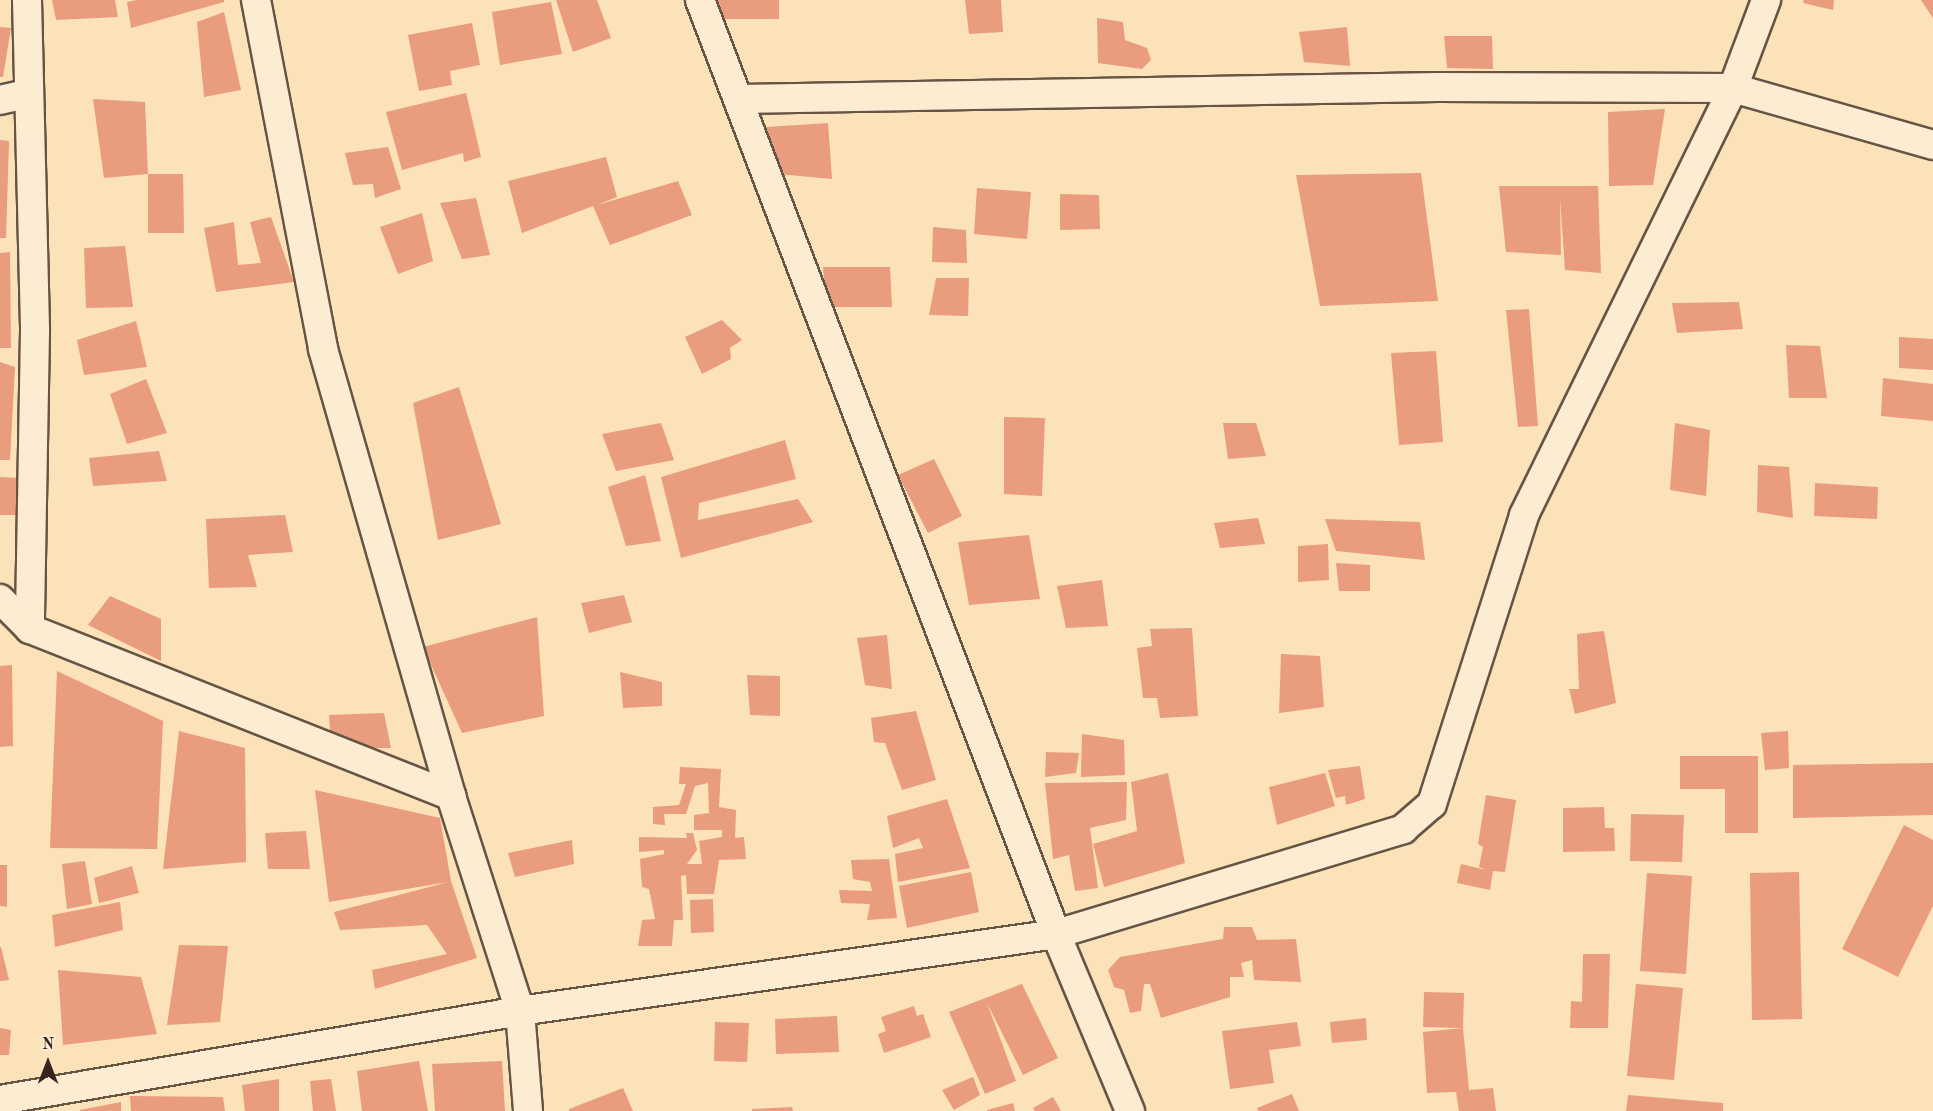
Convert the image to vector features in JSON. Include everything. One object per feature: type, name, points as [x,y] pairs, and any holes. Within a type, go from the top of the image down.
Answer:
[{"type":"street","points":[[27,0],[13,97],[35,331],[30,629]]},
{"type":"street","points":[[256,0],[323,349],[451,796],[520,1011],[528,1111]]},
{"type":"street","points":[[699,0],[740,99],[1056,934],[1130,1111]]},
{"type":"street","points":[[0,1100],[520,1011],[1056,934],[1403,829],[1432,804],[1524,515],[1733,88],[1766,0]]},
{"type":"street","points":[[740,99],[1438,87],[1733,88],[1933,146]]},
{"type":"street","points":[[0,600],[30,629],[451,796]]},
{"type":"building","points":[[52,0],[115,0],[118,17],[56,20]]},
{"type":"building","points":[[224,0],[224,2],[131,28],[127,2]]},
{"type":"building","points":[[556,0],[597,0],[611,38],[573,52]]},
{"type":"building","points":[[714,0],[779,0],[779,19],[721,19]]},
{"type":"building","points":[[965,0],[1001,0],[1003,32],[969,34]]},
{"type":"building","points":[[1804,0],[1834,0],[1833,10],[1803,3]]},
{"type":"building","points":[[1921,0],[1933,0],[1933,18]]},
{"type":"building","points":[[551,2],[562,54],[500,65],[492,12]]},
{"type":"building","points":[[224,12],[241,90],[204,97],[197,22]]},
{"type":"building","points":[[1097,18],[1123,22],[1125,40],[1147,48],[1151,60],[1142,69],[1098,63]]},
{"type":"building","points":[[472,23],[480,65],[450,71],[452,85],[419,91],[408,35]]},
{"type":"building","points":[[0,27],[11,28],[3,77],[0,77]]},
{"type":"building","points":[[1347,27],[1350,66],[1304,62],[1299,32]]},
{"type":"building","points":[[1444,36],[1492,36],[1493,69],[1447,68]]},
{"type":"building","points":[[466,93],[481,157],[464,162],[463,153],[402,170],[386,112]]},
{"type":"building","points":[[93,99],[145,102],[148,174],[104,178]]},
{"type":"building","points":[[1665,109],[1653,185],[1609,186],[1608,112]]},
{"type":"building","points":[[828,123],[832,179],[767,173],[766,127]]},
{"type":"building","points":[[0,140],[9,141],[6,238],[0,238]]},
{"type":"building","points":[[388,147],[401,189],[375,198],[373,184],[353,185],[345,153]]},
{"type":"building","points":[[606,157],[617,197],[597,205],[678,181],[692,215],[610,245],[593,206],[522,233],[508,181]]},
{"type":"building","points":[[1421,173],[1438,301],[1320,306],[1296,175]]},
{"type":"building","points":[[148,174],[183,174],[184,233],[148,233]]},
{"type":"building","points":[[1499,186],[1598,186],[1601,273],[1565,270],[1560,198],[1561,255],[1506,252]]},
{"type":"building","points":[[977,188],[1031,192],[1027,239],[974,234]]},
{"type":"building","points":[[1060,194],[1099,195],[1100,229],[1060,230]]},
{"type":"building","points":[[476,198],[490,255],[462,259],[440,203]]},
{"type":"building","points":[[422,213],[433,261],[398,274],[380,227]]},
{"type":"building","points":[[271,217],[294,282],[216,292],[204,228],[234,222],[238,265],[261,263],[250,222]]},
{"type":"building","points":[[933,227],[966,230],[967,263],[932,262]]},
{"type":"building","points":[[125,246],[133,307],[86,308],[84,248]]},
{"type":"building","points":[[10,252],[11,348],[0,348],[0,253]]},
{"type":"building","points":[[823,267],[890,267],[892,307],[826,307]]},
{"type":"building","points":[[936,278],[969,278],[968,316],[929,315]]},
{"type":"building","points":[[1739,302],[1743,329],[1677,333],[1672,303]]},
{"type":"building","points":[[1529,309],[1538,426],[1518,427],[1506,310]]},
{"type":"building","points":[[722,320],[742,340],[730,348],[731,359],[702,374],[685,337]]},
{"type":"building","points":[[136,321],[147,367],[84,375],[77,340]]},
{"type":"building","points":[[1899,337],[1933,339],[1933,370],[1899,368]]},
{"type":"building","points":[[1786,345],[1820,346],[1827,398],[1789,398]]},
{"type":"building","points":[[1436,351],[1443,442],[1399,445],[1391,353]]},
{"type":"building","points":[[0,362],[15,367],[10,460],[0,460]]},
{"type":"building","points":[[1883,378],[1933,384],[1933,421],[1881,416]]},
{"type":"building","points":[[146,379],[167,433],[127,444],[110,394]]},
{"type":"building","points":[[459,387],[501,524],[438,540],[413,403]]},
{"type":"building","points":[[1004,417],[1045,418],[1042,496],[1004,494]]},
{"type":"building","points":[[661,423],[674,460],[616,471],[602,434]]},
{"type":"building","points":[[1223,423],[1256,423],[1266,456],[1228,459]]},
{"type":"building","points":[[1675,423],[1710,430],[1706,496],[1670,490]]},
{"type":"building","points":[[785,440],[796,479],[699,503],[698,520],[798,499],[813,522],[681,558],[661,477]]},
{"type":"building","points":[[159,451],[167,481],[93,486],[89,458]]},
{"type":"building","points":[[934,459],[962,516],[928,533],[898,475]]},
{"type":"building","points":[[1758,465],[1789,467],[1793,518],[1757,512]]},
{"type":"building","points":[[645,475],[661,541],[626,546],[608,487]]},
{"type":"building","points":[[0,477],[20,478],[19,515],[0,515]]},
{"type":"building","points":[[1815,483],[1878,487],[1877,519],[1814,516]]},
{"type":"building","points":[[285,515],[293,552],[248,555],[257,587],[209,588],[206,519]]},
{"type":"building","points":[[1258,518],[1265,544],[1220,548],[1214,523]]},
{"type":"building","points":[[1325,519],[1420,522],[1425,560],[1336,551]]},
{"type":"building","points":[[1029,535],[1040,599],[969,605],[958,542]]},
{"type":"building","points":[[1328,544],[1329,580],[1298,582],[1298,546]]},
{"type":"building","points":[[1336,563],[1370,565],[1370,591],[1339,591]]},
{"type":"building","points":[[1102,580],[1108,626],[1066,628],[1057,586]]},
{"type":"building","points":[[624,595],[632,622],[589,633],[581,603]]},
{"type":"building","points":[[110,596],[161,619],[161,661],[88,625]]},
{"type":"building","points":[[537,617],[544,716],[462,733],[423,647]]},
{"type":"building","points":[[1192,628],[1198,716],[1160,718],[1157,698],[1143,698],[1137,648],[1152,646],[1150,629]]},
{"type":"building","points":[[1604,631],[1616,703],[1575,714],[1569,689],[1579,689],[1577,634]]},
{"type":"building","points":[[887,635],[892,689],[865,685],[857,638]]},
{"type":"building","points":[[1281,654],[1320,656],[1324,707],[1279,713]]},
{"type":"building","points":[[12,665],[13,746],[0,747],[0,666]]},
{"type":"building","points":[[57,671],[163,721],[157,849],[50,848]]},
{"type":"building","points":[[620,672],[662,682],[662,706],[623,708]]},
{"type":"building","points":[[747,675],[780,676],[780,716],[750,715]]},
{"type":"building","points":[[916,711],[936,780],[902,790],[885,743],[874,742],[871,718]]},
{"type":"building","points":[[384,713],[391,748],[331,748],[329,715]]},
{"type":"building","points":[[179,731],[245,748],[246,862],[163,869]]},
{"type":"building","points":[[1788,731],[1789,768],[1765,770],[1761,733]]},
{"type":"building","points":[[1082,734],[1124,740],[1125,775],[1081,777]]},
{"type":"building","points":[[1046,752],[1079,753],[1076,773],[1045,777]]},
{"type":"building","points":[[1680,756],[1758,756],[1758,833],[1725,833],[1725,789],[1680,789]]},
{"type":"building","points":[[1933,763],[1933,815],[1793,818],[1793,765]]},
{"type":"building","points":[[1360,766],[1365,799],[1346,805],[1345,796],[1336,798],[1328,770]]},
{"type":"building","points":[[680,767],[721,769],[719,807],[736,810],[735,838],[744,837],[746,859],[719,860],[714,894],[687,894],[686,875],[681,876],[683,920],[674,920],[672,946],[638,946],[642,920],[655,919],[649,889],[642,887],[640,859],[664,854],[664,850],[639,852],[639,837],[687,838],[686,833],[693,833],[697,850],[687,864],[702,864],[699,841],[722,837],[722,830],[694,830],[694,815],[709,813],[708,783],[695,786],[686,814],[664,814],[665,825],[653,824],[653,807],[679,805],[686,784],[679,784]]},
{"type":"building","points":[[1168,773],[1185,863],[1104,887],[1093,844],[1137,831],[1131,782]]},
{"type":"building","points":[[1325,773],[1335,806],[1277,825],[1269,787]]},
{"type":"building","points":[[1127,782],[1126,820],[1090,828],[1098,888],[1075,891],[1069,855],[1053,859],[1045,783]]},
{"type":"building","points":[[315,790],[440,818],[451,881],[477,958],[375,989],[372,970],[447,954],[427,925],[340,930],[334,912],[448,882],[329,902]]},
{"type":"building","points":[[1486,795],[1516,800],[1505,872],[1493,871],[1490,890],[1457,883],[1461,864],[1486,870],[1479,867],[1483,847],[1478,844]]},
{"type":"building","points":[[947,799],[970,868],[898,882],[895,854],[923,848],[919,838],[893,848],[887,816]]},
{"type":"building","points":[[1604,807],[1605,828],[1614,828],[1615,851],[1563,852],[1563,808]]},
{"type":"building","points":[[1631,814],[1684,815],[1682,862],[1630,861]]},
{"type":"building","points":[[1904,825],[1933,840],[1933,906],[1898,977],[1842,949]]},
{"type":"building","points":[[306,831],[310,869],[268,869],[265,833]]},
{"type":"building","points":[[572,840],[574,864],[515,877],[508,853]]},
{"type":"building","points":[[889,859],[897,918],[867,920],[870,904],[841,903],[839,890],[872,891],[870,882],[853,879],[851,860]]},
{"type":"building","points":[[85,861],[92,904],[67,909],[62,864]]},
{"type":"building","points":[[0,865],[7,865],[7,907],[0,906]]},
{"type":"building","points":[[132,866],[139,893],[99,903],[94,878]]},
{"type":"building","points":[[971,872],[979,912],[907,928],[899,886]]},
{"type":"building","points":[[1799,872],[1802,1019],[1752,1020],[1750,873]]},
{"type":"building","points":[[1647,873],[1692,876],[1686,974],[1640,971]]},
{"type":"building","points":[[713,899],[714,932],[691,933],[690,900]]},
{"type":"building","points":[[120,902],[123,930],[55,947],[52,915]]},
{"type":"building","points":[[1224,927],[1252,927],[1257,940],[1296,939],[1301,982],[1254,980],[1252,960],[1241,963],[1244,977],[1230,977],[1230,997],[1161,1018],[1150,984],[1144,984],[1141,1011],[1130,1013],[1124,990],[1114,987],[1108,970],[1120,957],[1223,939]]},
{"type":"building","points":[[179,945],[228,946],[220,1022],[167,1025]]},
{"type":"building","points":[[1,947],[9,980],[0,981]]},
{"type":"building","points":[[1583,954],[1610,954],[1608,1028],[1570,1028],[1571,1001],[1582,1002]]},
{"type":"building","points":[[58,970],[141,977],[157,1034],[63,1045]]},
{"type":"building","points":[[1022,984],[1058,1058],[1023,1075],[987,1003],[1016,1081],[985,1094],[949,1012]]},
{"type":"building","points":[[1636,984],[1683,988],[1674,1080],[1627,1076]]},
{"type":"building","points":[[1424,992],[1464,993],[1463,1028],[1423,1027]]},
{"type":"building","points":[[914,1006],[917,1016],[923,1014],[931,1037],[884,1053],[878,1034],[886,1031],[881,1017]]},
{"type":"building","points":[[837,1016],[839,1052],[776,1054],[775,1019]]},
{"type":"building","points":[[1366,1018],[1367,1040],[1332,1043],[1330,1022]]},
{"type":"building","points":[[715,1022],[749,1023],[747,1062],[714,1061]]},
{"type":"building","points":[[1297,1022],[1301,1046],[1269,1050],[1274,1083],[1230,1089],[1222,1031]]},
{"type":"building","points":[[0,1028],[11,1030],[9,1055],[0,1055]]},
{"type":"building","points":[[1463,1028],[1469,1090],[1493,1088],[1496,1111],[1459,1111],[1456,1092],[1427,1093],[1423,1032]]},
{"type":"building","points":[[419,1061],[428,1111],[362,1111],[357,1071]]},
{"type":"building","points":[[502,1061],[505,1111],[435,1111],[432,1064]]},
{"type":"building","points":[[973,1077],[980,1095],[954,1110],[942,1090]]},
{"type":"building","points":[[279,1079],[279,1111],[245,1111],[242,1085]]},
{"type":"building","points":[[331,1079],[336,1111],[313,1111],[310,1081]]},
{"type":"building","points":[[623,1088],[633,1111],[569,1111],[569,1109]]},
{"type":"building","points":[[1292,1094],[1299,1111],[1258,1111],[1257,1108]]},
{"type":"building","points":[[1628,1095],[1723,1103],[1723,1111],[1626,1111]]},
{"type":"building","points":[[130,1096],[223,1097],[225,1111],[131,1111]]},
{"type":"building","points":[[1053,1097],[1061,1111],[1035,1111],[1033,1108]]},
{"type":"building","points":[[121,1102],[121,1111],[80,1111],[80,1110]]},
{"type":"building","points":[[1013,1103],[1015,1111],[987,1111],[987,1110]]},
{"type":"building","points":[[792,1107],[793,1111],[752,1111],[752,1109]]}]
